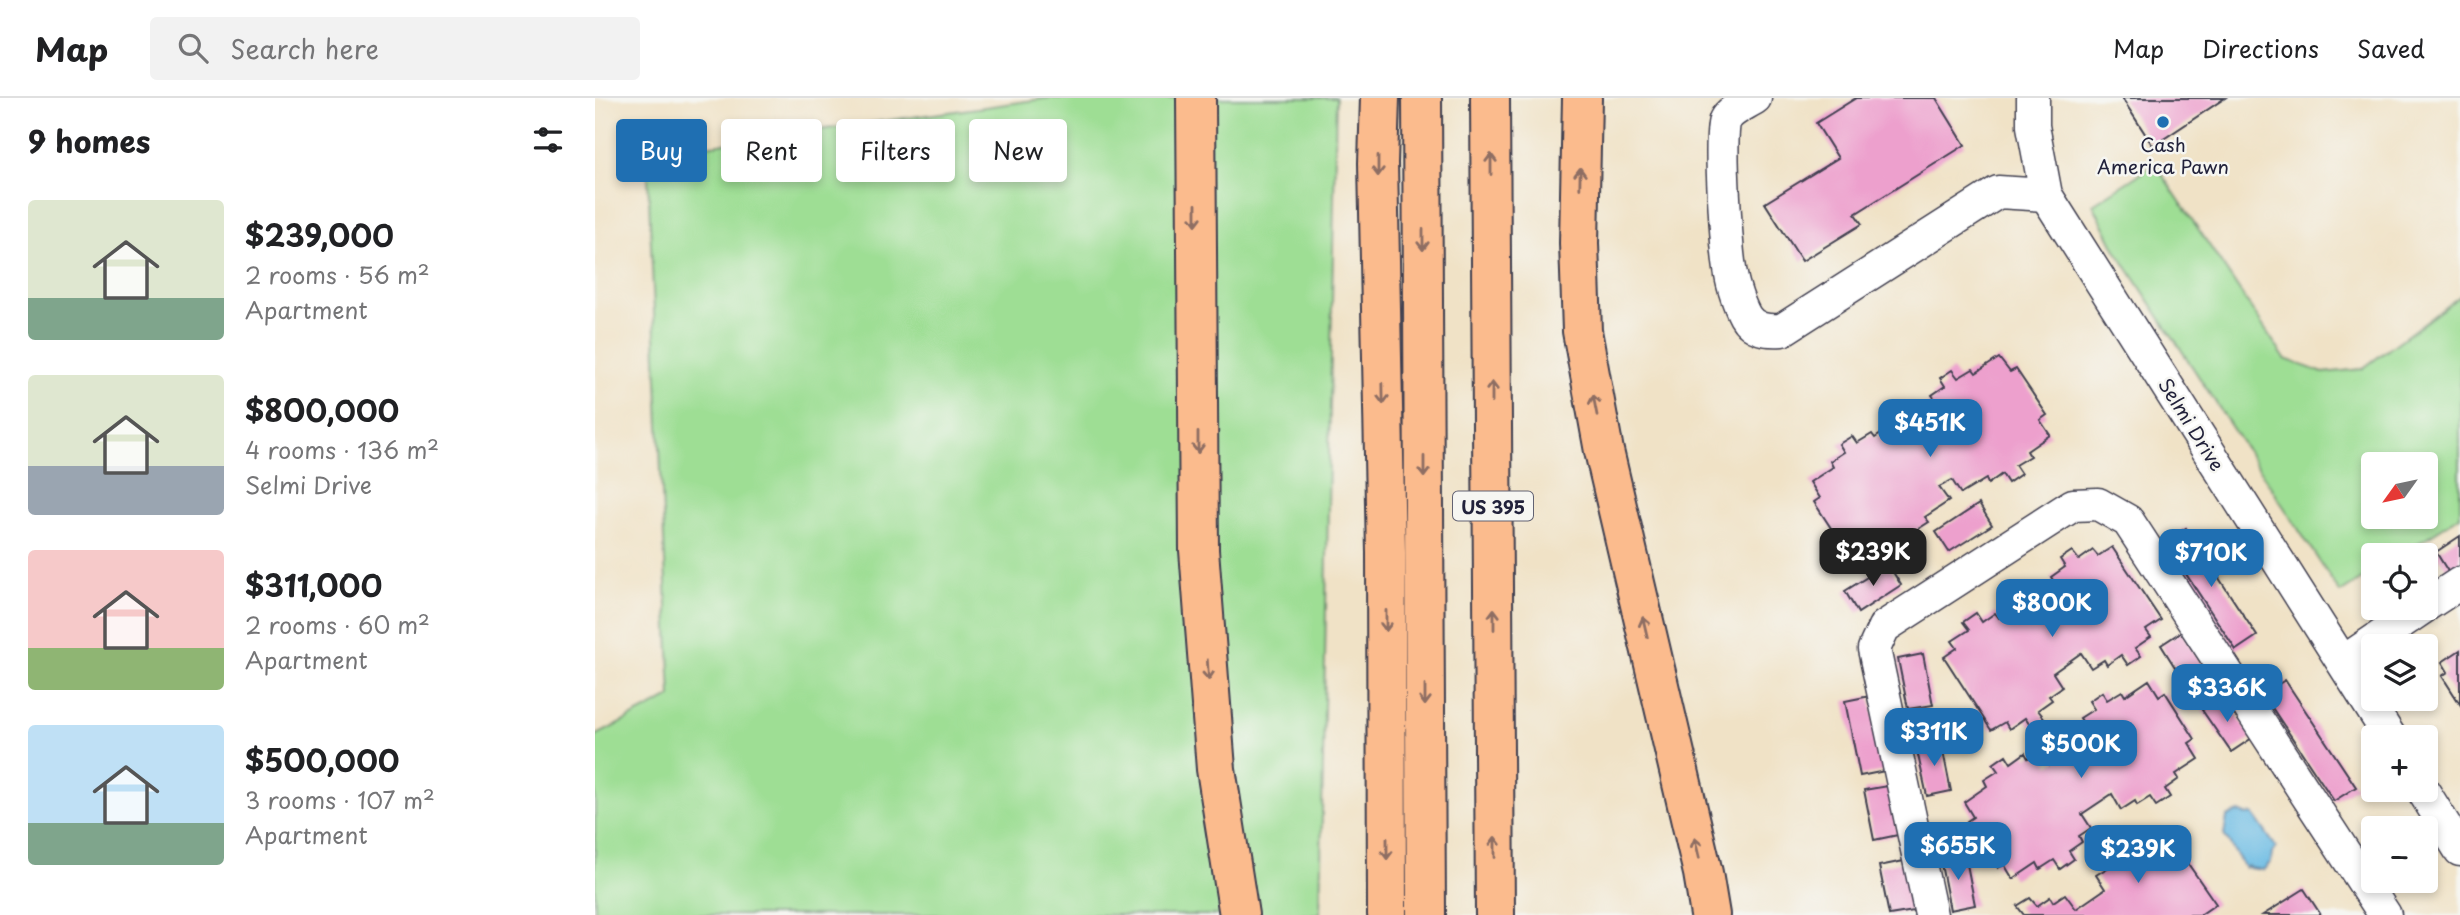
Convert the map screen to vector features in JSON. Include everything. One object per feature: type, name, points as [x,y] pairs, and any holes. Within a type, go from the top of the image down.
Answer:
[{"type":"highway","points":[[1196,98],[1199,550],[1216,769],[1239,915]]},
{"type":"highway","points":[[1380,98],[1378,163],[1386,567],[1387,915]]},
{"type":"highway","name":"US 395","points":[[1422,98],[1426,915]]},
{"type":"highway","name":"US 395","points":[[1490,98],[1495,915]]},
{"type":"highway","points":[[1582,98],[1579,243],[1582,331],[1604,451],[1703,873],[1710,915]]},
{"type":"street","points":[[1755,98],[1732,112],[1725,120],[1722,150],[1731,276],[1745,317],[1754,327],[1767,331],[1782,330],[1998,192],[2046,195]]},
{"type":"street","name":"Selmi Drive","points":[[2033,98],[2033,126],[2046,195],[2382,725]]},
{"type":"street","points":[[1931,915],[1874,649],[1884,627],[2073,505],[2098,504],[2128,521],[2385,915]]},
{"type":"street","points":[[2438,598],[2460,583]]},
{"type":"street","points":[[2343,662],[2406,620]]},
{"type":"street","points":[[2430,802],[2460,850]]},
{"type":"green space","points":[[1049,98],[1336,98],[1320,915],[595,915],[595,736],[671,697],[648,182],[707,182],[707,146],[721,144],[721,182],[822,182],[822,130],[836,128],[836,182],[955,182],[955,119],[898,119]]},
{"type":"green space","points":[[2155,164],[2285,359],[2323,373],[2362,369],[2460,296],[2460,516],[2418,543],[2361,543],[2361,580],[2340,593],[2116,250],[2093,204]]},
{"type":"water","points":[[2239,812],[2253,814],[2276,847],[2271,862],[2263,870],[2248,866],[2245,868],[2224,835],[2227,817]]},
{"type":"building","points":[[1856,98],[1936,98],[1965,145],[1855,214],[1862,224],[1802,261],[1765,203],[1838,158],[1816,123]]},
{"type":"building","name":"Cash America Pawn","points":[[2122,98],[2225,98],[2153,146]]},
{"type":"building","points":[[1999,358],[2010,372],[2016,369],[2047,415],[2040,420],[2050,435],[2027,451],[2030,456],[2015,465],[2021,474],[2008,483],[2002,474],[1988,484],[1986,479],[1961,494],[1952,480],[1939,487],[1949,501],[1925,517],[1929,522],[1915,531],[1921,540],[1907,549],[1901,540],[1887,549],[1883,544],[1859,559],[1850,545],[1844,548],[1814,502],[1820,498],[1810,482],[1833,467],[1830,461],[1844,452],[1839,444],[1852,436],[1857,443],[1872,434],[1875,438],[1899,422],[1908,439],[1919,430],[1911,416],[1935,399],[1932,395],[1945,386],[1940,378],[1952,370],[1958,378],[1973,369],[1976,373]]},
{"type":"building","points":[[1979,504],[1992,525],[1949,552],[1936,532]]},
{"type":"building","points":[[2186,528],[2257,636],[2236,650],[2165,542]]},
{"type":"building","points":[[2460,536],[2460,566],[2449,573],[2438,551]]},
{"type":"building","points":[[2112,547],[2161,620],[2146,630],[2151,637],[2135,648],[2141,656],[2128,665],[2121,655],[2107,665],[2104,660],[2091,668],[2081,653],[2053,673],[2062,687],[2049,696],[2052,700],[2038,710],[2045,719],[2032,728],[2025,718],[2009,729],[2005,722],[1991,730],[1944,657],[1957,648],[1952,641],[1969,630],[1963,622],[1976,613],[1982,622],[1995,613],[1999,618],[2011,610],[2021,624],[2051,604],[2041,591],[2054,582],[2051,577],[2065,567],[2060,559],[2072,551],[2079,560],[2093,550],[2098,556]]},
{"type":"building","points":[[1888,564],[1901,585],[1858,613],[1845,591]]},
{"type":"building","points":[[2181,632],[2209,675],[2188,688],[2161,645]]},
{"type":"building","points":[[2460,650],[2460,704],[2442,676],[2448,672],[2442,662]]},
{"type":"building","points":[[1923,654],[1933,705],[1908,709],[1898,659]]},
{"type":"building","points":[[2149,680],[2159,696],[2165,692],[2195,739],[2189,743],[2199,759],[2176,774],[2179,779],[2165,789],[2170,797],[2156,806],[2150,797],[2137,805],[2135,801],[2121,810],[2112,794],[2082,814],[2091,828],[2079,836],[2082,842],[2069,851],[2074,859],[2060,869],[2054,860],[2040,869],[2037,863],[2013,879],[2004,864],[1998,868],[1967,821],[1973,817],[1964,802],[1987,786],[1984,780],[1998,771],[1993,764],[2006,755],[2011,763],[2025,753],[2028,758],[2041,750],[2050,765],[2080,746],[2071,731],[2083,723],[2080,718],[2094,709],[2089,701],[2102,692],[2107,700],[2122,691],[2125,696]]},
{"type":"building","points":[[2285,680],[2356,787],[2334,801],[2263,694]]},
{"type":"building","points":[[2224,695],[2252,738],[2231,752],[2202,710]]},
{"type":"building","points":[[1870,696],[1885,771],[1860,776],[1845,701]]},
{"type":"building","points":[[1941,741],[1951,791],[1927,796],[1916,746]]},
{"type":"building","points":[[1888,786],[1898,835],[1874,840],[1864,790]]},
{"type":"building","points":[[2166,832],[2216,904],[2200,915],[2024,915],[2017,906],[2030,898],[2037,906],[2050,897],[2053,902],[2065,894],[2076,909],[2105,889],[2096,875],[2109,867],[2106,862],[2120,852],[2114,844],[2127,835],[2133,844],[2148,834],[2153,841]]},
{"type":"building","points":[[1965,854],[1975,905],[1950,910],[1940,859]]},
{"type":"building","points":[[1904,861],[1914,911],[1889,915],[1879,866]]},
{"type":"building","points":[[2304,889],[2321,915],[2263,915]]},
{"type":"place","name":"Cash America Pawn","points":[[2163,122]]}]
